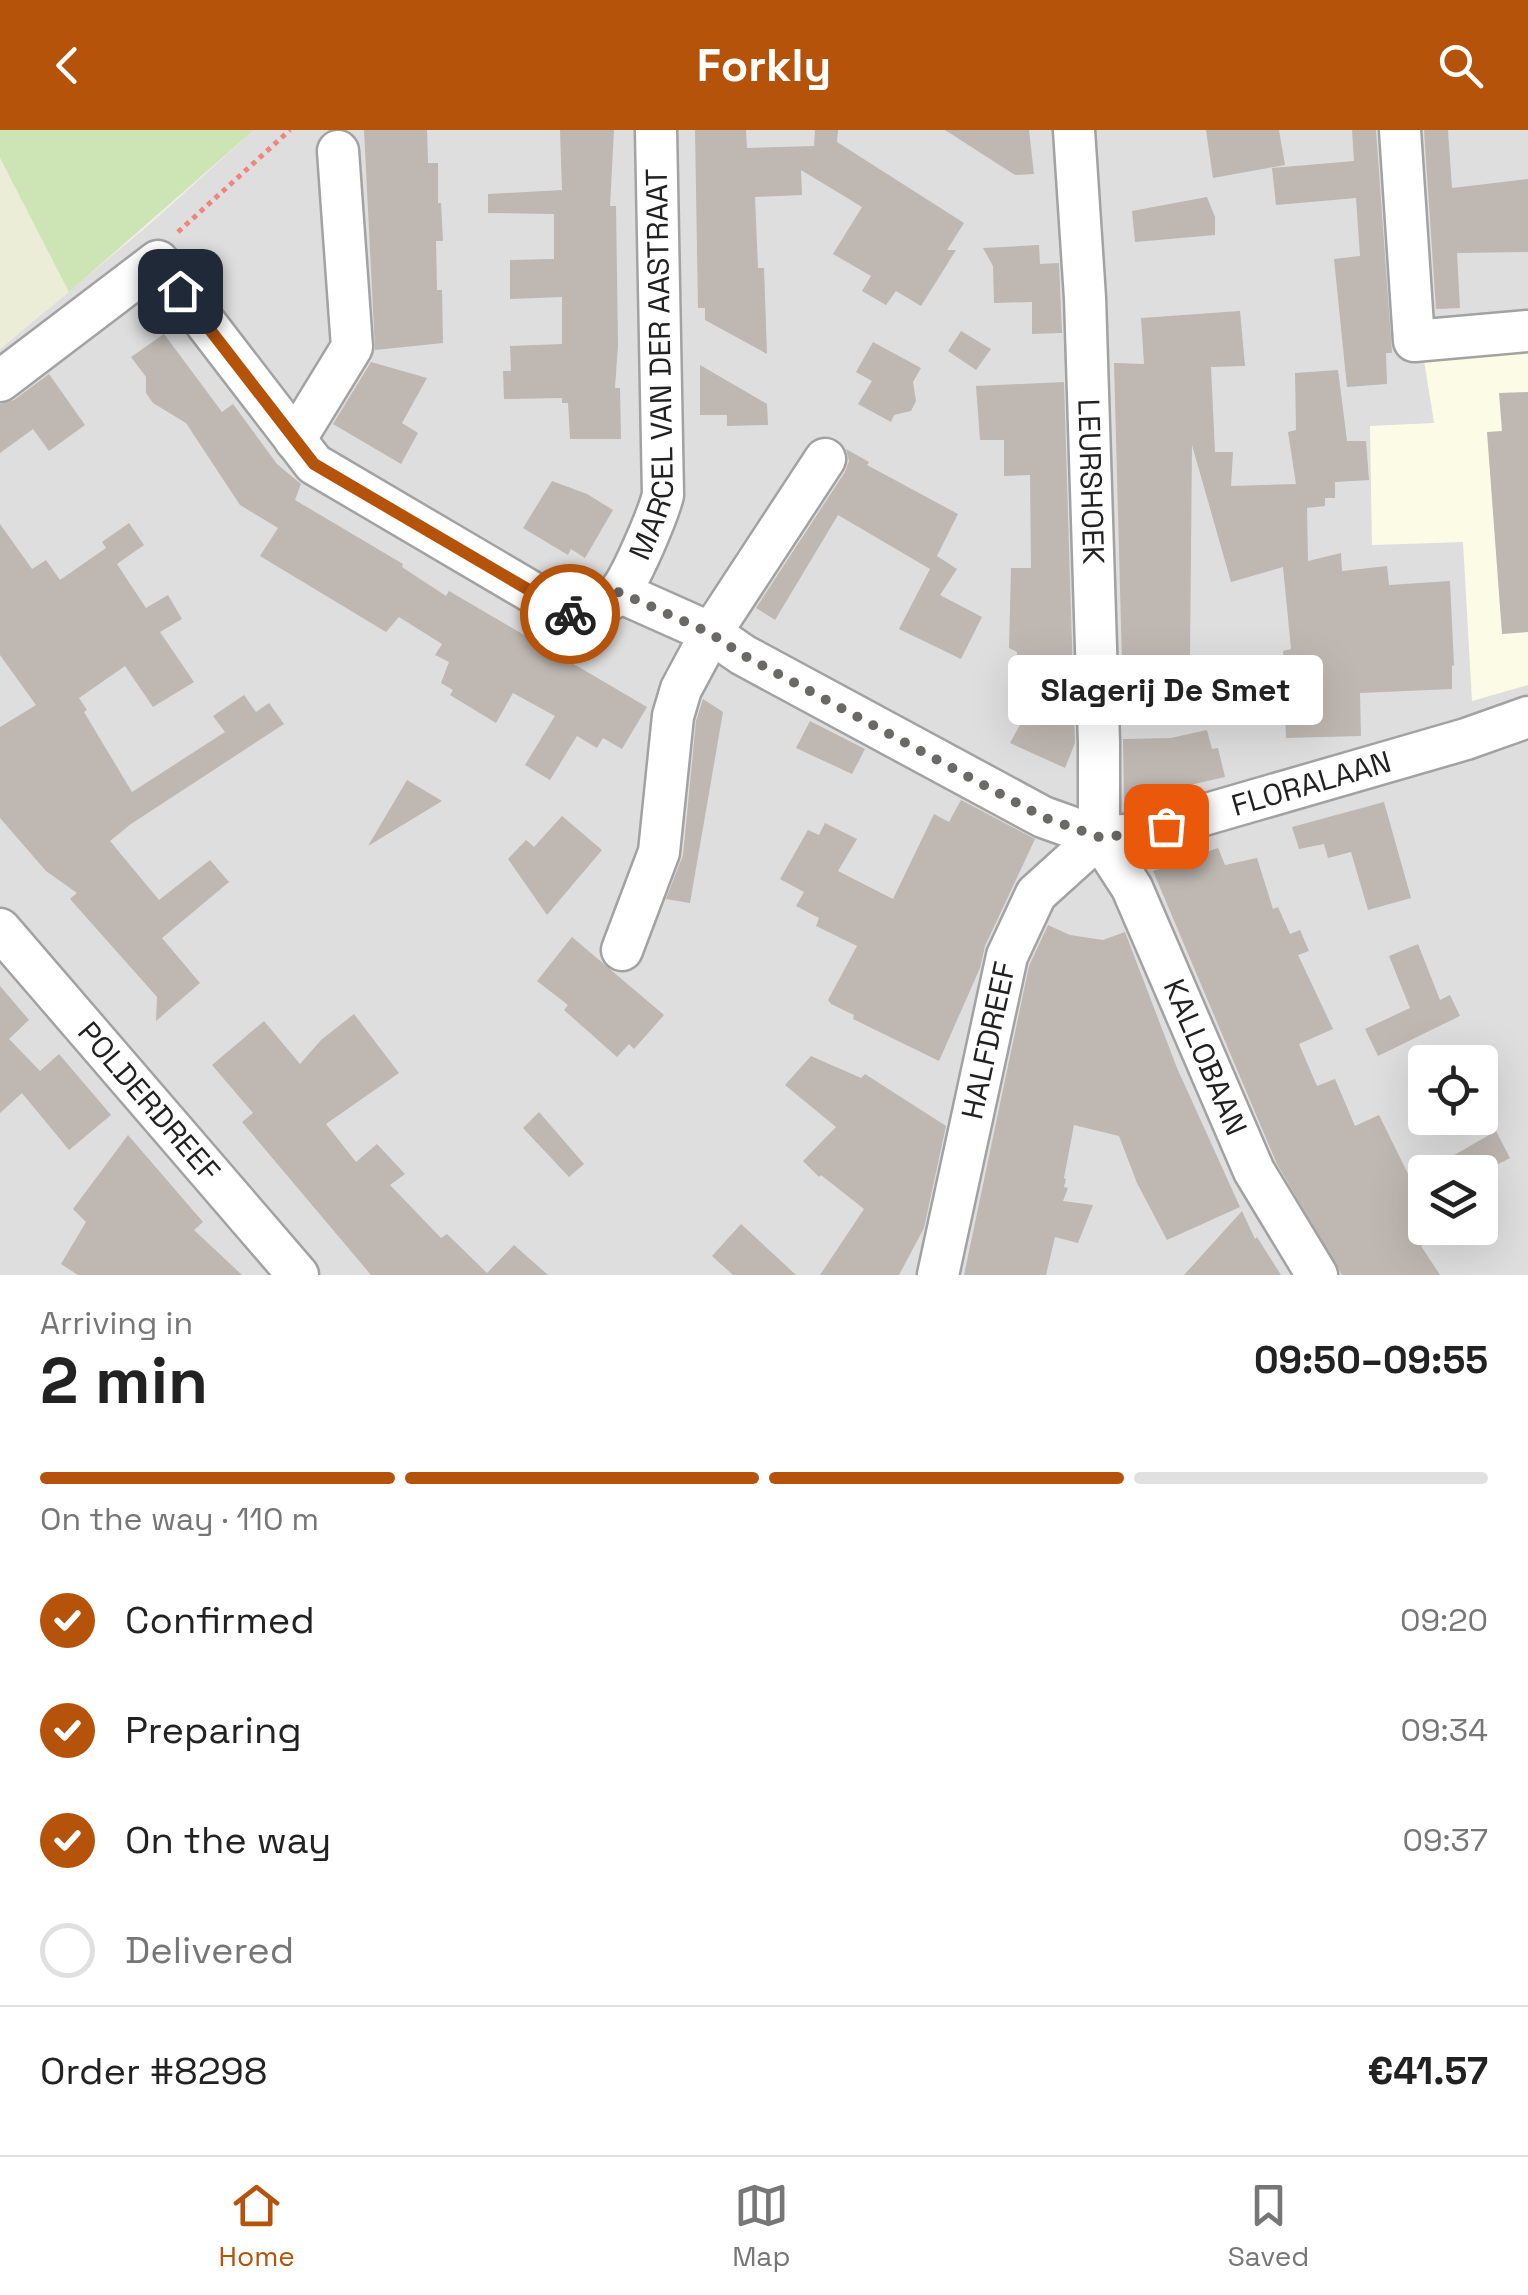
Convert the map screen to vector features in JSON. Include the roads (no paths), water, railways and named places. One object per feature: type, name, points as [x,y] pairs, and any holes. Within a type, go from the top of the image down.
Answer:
[{"type":"street","name":"MARCEL VAN DER AASTRAAT","points":[[0,381],[158,261],[314,464],[569,614],[595,608],[619,592],[658,518],[663,496],[656,130]]},
{"type":"street","name":"LEURSHOEK","points":[[1074,130],[1086,317],[1099,837]]},
{"type":"street","points":[[1400,130],[1414,341],[1528,332]]},
{"type":"street","points":[[294,440],[352,348],[338,151]]},
{"type":"street","points":[[622,950],[660,852],[673,716],[681,689],[710,633],[825,458]]},
{"type":"street","name":"MARCEL VAN DER AASTRAAT","points":[[619,592],[710,633],[743,655],[1043,817],[1099,837]]},
{"type":"street","name":"FLORALAAN","points":[[1099,837],[1138,834],[1466,739],[1528,717]]},
{"type":"street","name":"FLORALAAN","points":[[1466,739],[1528,736]]},
{"type":"street","name":"HALFDREEF","points":[[938,1275],[1006,956],[1036,894],[1099,837]]},
{"type":"street","name":"KALLOBAAN","points":[[1099,837],[1132,888],[1254,1172],[1317,1275]]},
{"type":"street","name":"POLDERDREEF","points":[[0,929],[298,1275]]},
{"type":"place","name":"Slagerij De Smet","points":[[1166,826]]}]
